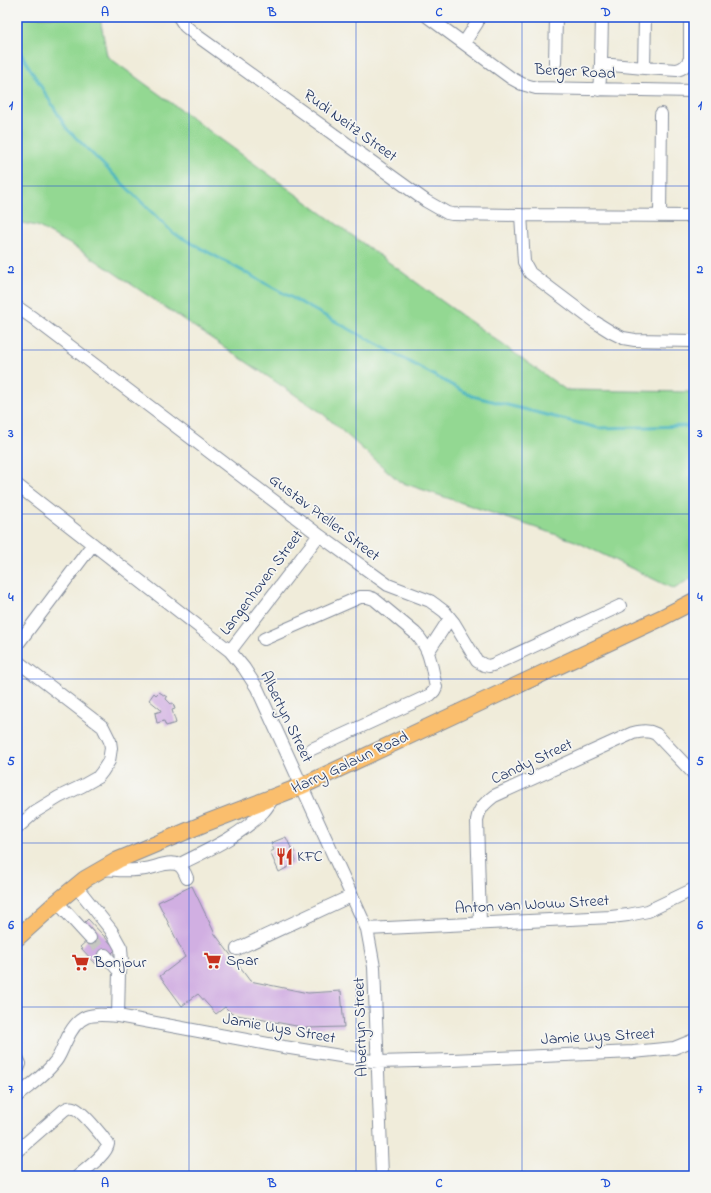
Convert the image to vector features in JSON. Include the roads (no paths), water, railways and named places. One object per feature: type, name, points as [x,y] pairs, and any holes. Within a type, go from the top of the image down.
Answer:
[{"type":"main road","name":"Harry Galaun Road","points":[[17,938],[85,879],[118,860],[206,823],[302,786],[661,618],[694,601]]},
{"type":"street","name":"Rudi Neitz Street","points":[[179,17],[185,26],[196,35],[426,201],[447,213],[694,216]]},
{"type":"street","name":"Berger Road","points":[[428,17],[512,78],[522,84],[536,88],[694,91]]},
{"type":"street","points":[[464,43],[477,24],[478,17]]},
{"type":"street","points":[[555,63],[556,17]]},
{"type":"street","points":[[599,90],[602,17]]},
{"type":"street","points":[[644,68],[645,17]]},
{"type":"street","points":[[601,64],[677,70],[681,68],[688,64],[690,59],[690,17]]},
{"type":"street","points":[[660,216],[661,114]]},
{"type":"street","points":[[521,215],[524,262],[530,273],[595,322],[623,338],[635,340],[694,341]]},
{"type":"street","name":"Gustav Preller Street","points":[[17,307],[319,535],[388,585],[430,601],[437,606],[450,618],[475,658],[484,665],[489,666],[620,606]]},
{"type":"street","name":"Albertyn Street","points":[[17,486],[230,651],[244,668],[257,688],[367,929],[374,967],[382,1176]]},
{"type":"street","name":"Langenhoven Street","points":[[230,651],[319,535]]},
{"type":"street","points":[[17,645],[93,544]]},
{"type":"street","points":[[264,639],[360,597],[368,596],[374,599],[415,633],[420,638],[428,652],[436,687],[430,695],[312,749]]},
{"type":"street","points":[[428,652],[450,618]]},
{"type":"street","points":[[17,661],[103,727],[110,741],[110,748],[109,761],[98,777],[59,797],[36,811],[17,828]]},
{"type":"street","name":"Candy Street","points":[[480,923],[477,820],[478,811],[485,802],[494,796],[633,733],[644,731],[651,731],[656,734],[694,774]]},
{"type":"street","points":[[101,869],[138,871],[167,864],[178,865],[218,846],[248,825],[263,812],[274,797]]},
{"type":"street","points":[[178,865],[183,869],[187,878]]},
{"type":"street","points":[[76,886],[111,930],[121,948],[122,962],[118,971],[118,1016]]},
{"type":"street","name":"Anton van Wouw Street","points":[[367,929],[628,916],[648,911],[694,889]]},
{"type":"street","points":[[237,949],[351,896]]},
{"type":"street","points":[[57,902],[90,938]]},
{"type":"street","points":[[105,955],[118,971]]},
{"type":"street","name":"Jamie Uys Street","points":[[17,1096],[55,1063],[69,1032],[83,1018],[95,1014],[118,1016],[284,1047],[378,1062],[633,1052],[674,1048],[694,1040]]},
{"type":"street","points":[[17,1058],[20,1064],[17,1071]]},
{"type":"street","points":[[17,1151],[64,1110],[74,1108],[80,1112],[108,1144],[108,1149],[78,1176]]},
{"type":"waterway","points":[[17,47],[67,129],[173,233],[472,396],[598,428],[694,426]]},
{"type":"tunnel","points":[[90,938],[105,955]]},
{"type":"place","name":"KFC","points":[[284,857]]},
{"type":"place","name":"Spar","points":[[213,961]]},
{"type":"place","name":"Bonjour","points":[[81,963]]}]
